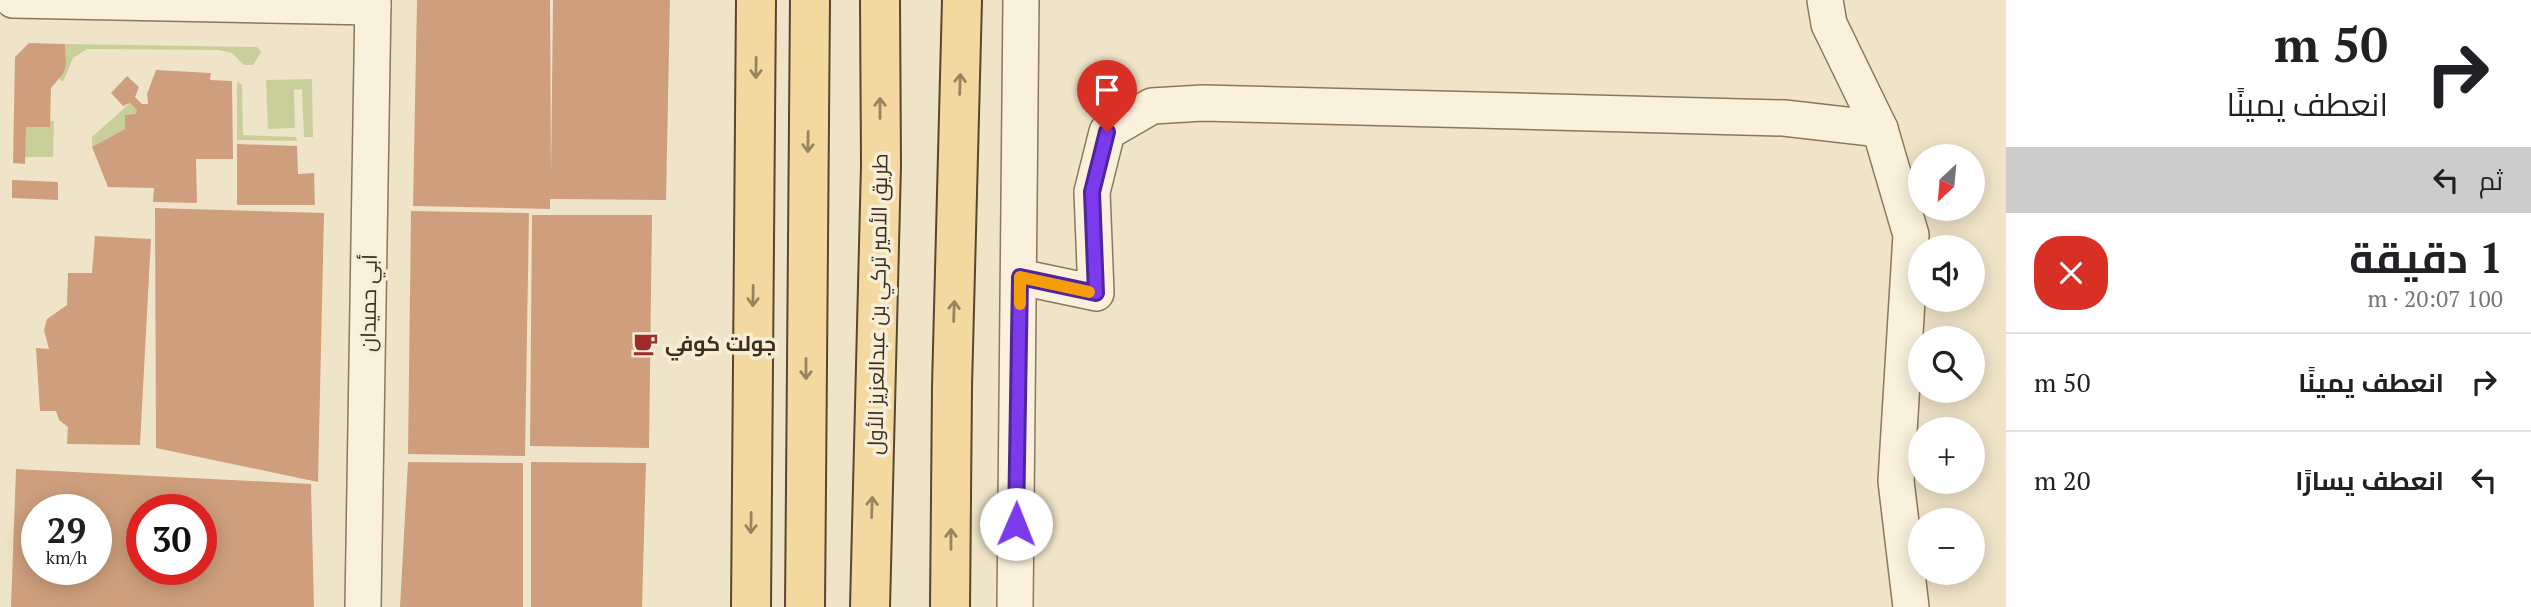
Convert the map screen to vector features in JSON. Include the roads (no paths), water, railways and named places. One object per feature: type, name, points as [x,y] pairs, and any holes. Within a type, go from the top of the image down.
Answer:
[{"type":"main road","points":[[751,607],[756,0]]},
{"type":"main road","points":[[805,607],[810,0]]},
{"type":"main road","name":"طريق الأمير تركي بن عبدالعزيز الأول","points":[[870,591],[881,165],[880,0]]},
{"type":"main road","points":[[950,607],[952,387],[962,0]]},
{"type":"street","points":[[13,0],[373,4]]},
{"type":"street","points":[[1015,607],[1021,0]]},
{"type":"street","points":[[1825,0],[1829,24],[1880,128],[1911,235],[1896,481],[1911,607]]},
{"type":"street","name":"أبي حميدان","points":[[363,607],[373,4]]},
{"type":"street","points":[[1020,277],[1096,293],[1092,192],[1107,132],[1152,106],[1203,103],[1784,118],[1880,128]]},
{"type":"place","name":"جولت كوفي","points":[[645,343]]}]
